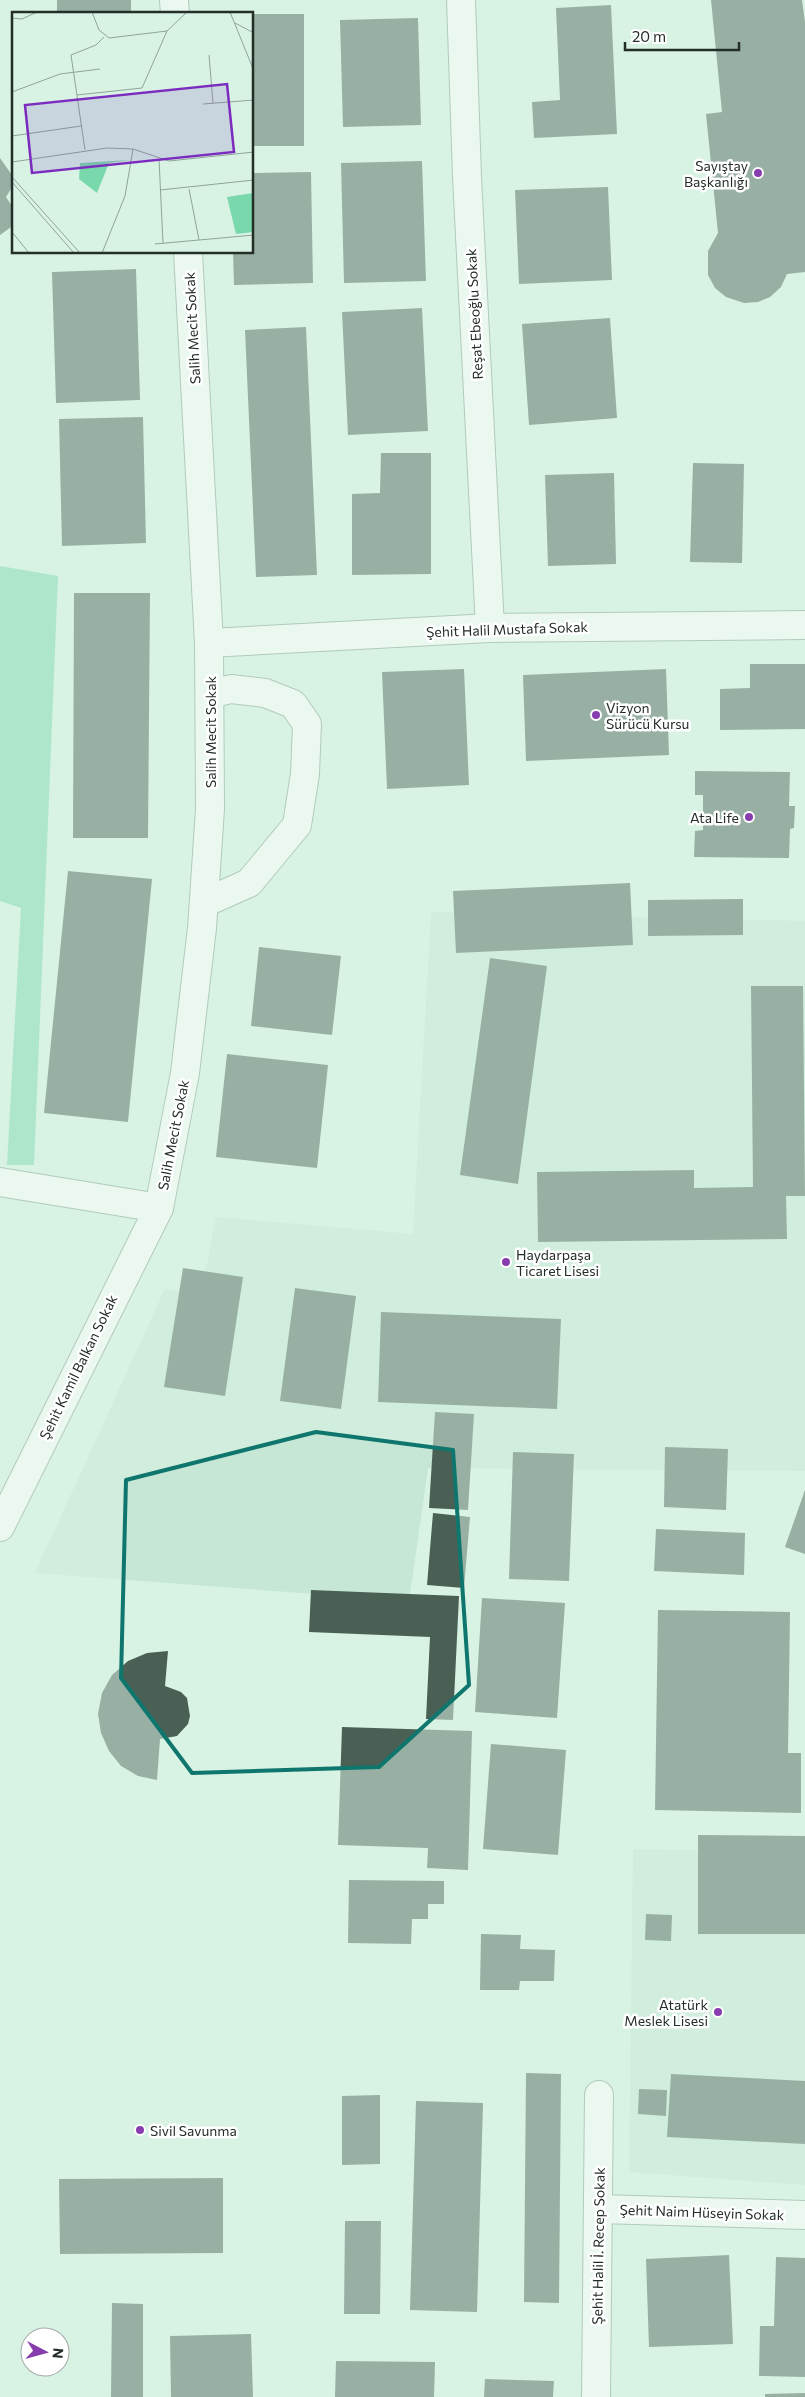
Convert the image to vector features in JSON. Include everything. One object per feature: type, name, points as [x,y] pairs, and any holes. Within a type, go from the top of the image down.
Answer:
[{"type":"street","name":"Reşat Ebeoğlu Sokak","points":[[461,0],[467,177],[490,628]]},
{"type":"street","name":"Salih Mecit Sokak","points":[[159,1208],[185,1073],[204,903],[210,809],[209,643],[188,254]]},
{"type":"street","name":"Şehit Halil Mustafa Sokak","points":[[209,643],[490,628],[805,625]]},
{"type":"street","points":[[204,903],[248,883],[297,825],[305,774],[306,741],[306,724],[294,704],[265,693],[231,689],[210,694]]},
{"type":"street","points":[[0,1182],[159,1208]]},
{"type":"street","name":"Şehit Kamil Balkan Sokak","points":[[3,1515],[159,1208]]},
{"type":"street","name":"Şehit Halil İ. Recep Sokak","points":[[596,2397],[599,2095]]},
{"type":"street","name":"Şehit Naim Hüseyin Sokak","points":[[599,2209],[805,2215]]},
{"type":"highlighted area","points":[[316,1432],[453,1450],[469,1685],[379,1767],[192,1773],[121,1678],[126,1480]]},
{"type":"shaded area","name":"Haydarpaşa Ticaret Lisesi","points":[[431,912],[805,921],[805,1471],[428,1468],[409,1601],[35,1573],[165,1289],[201,1295],[216,1217],[413,1234]]},
{"type":"shaded area","name":"Atatürk Meslek Lisesi","points":[[633,1849],[805,1852],[805,2185],[629,2172]]},
{"type":"green space","points":[[0,566],[58,576],[34,1165],[7,1165],[21,908],[0,901]]},
{"type":"building","points":[[57,0],[131,0],[131,12],[57,12]]},
{"type":"building","name":"Sayıştay Başkanlığı","points":[[711,0],[802,0],[805,22],[805,272],[787,274],[781,287],[770,297],[758,302],[744,303],[726,297],[715,288],[708,275],[708,251],[718,233],[706,114],[722,112]]},
{"type":"building","points":[[611,5],[617,134],[534,138],[532,102],[560,100],[556,8]]},
{"type":"building","points":[[254,14],[304,14],[304,146],[254,146]]},
{"type":"building","points":[[418,18],[421,125],[343,127],[340,20]]},
{"type":"building","points":[[0,158],[12,175],[12,187],[6,197],[12,206],[12,226],[0,235]]},
{"type":"building","points":[[422,161],[426,281],[344,283],[341,163]]},
{"type":"building","points":[[311,172],[313,283],[234,285],[233,254],[254,254],[254,173]]},
{"type":"building","points":[[608,187],[612,280],[519,284],[515,190]]},
{"type":"building","points":[[136,269],[140,400],[56,403],[52,272]]},
{"type":"building","points":[[422,308],[428,431],[348,435],[342,312]]},
{"type":"building","points":[[610,318],[617,418],[529,425],[522,324]]},
{"type":"building","points":[[306,327],[317,575],[256,577],[245,330]]},
{"type":"building","points":[[143,417],[146,543],[62,546],[59,419]]},
{"type":"building","points":[[381,453],[431,453],[431,574],[352,575],[352,494],[380,493]]},
{"type":"building","points":[[693,463],[744,464],[742,563],[690,562]]},
{"type":"building","points":[[614,473],[616,564],[548,566],[545,475]]},
{"type":"building","points":[[74,593],[150,593],[148,838],[73,838]]},
{"type":"building","points":[[750,664],[805,664],[805,729],[720,730],[720,689],[750,688]]},
{"type":"building","points":[[464,669],[469,785],[387,789],[382,672]]},
{"type":"building","name":"Vizyon Sürücü Kursu","points":[[666,669],[669,755],[526,761],[523,675]]},
{"type":"building","name":"Ata Life","points":[[695,771],[790,772],[789,806],[795,806],[794,828],[790,829],[789,858],[694,857],[695,831],[703,830],[703,795],[695,795]]},
{"type":"building","points":[[68,871],[152,879],[128,1122],[44,1113]]},
{"type":"building","points":[[630,883],[633,945],[456,953],[453,891]]},
{"type":"building","points":[[743,899],[743,935],[648,936],[648,900]]},
{"type":"building","points":[[259,947],[341,956],[332,1035],[251,1026]]},
{"type":"building","points":[[490,958],[547,966],[518,1184],[460,1175]]},
{"type":"building","points":[[751,986],[803,986],[805,1196],[786,1196],[787,1239],[538,1242],[537,1172],[694,1170],[694,1188],[753,1187]]},
{"type":"building","points":[[227,1054],[328,1065],[317,1168],[216,1157]]},
{"type":"building","points":[[183,1268],[243,1277],[225,1396],[164,1387]]},
{"type":"building","points":[[295,1288],[356,1296],[341,1409],[280,1401]]},
{"type":"building","points":[[381,1312],[561,1319],[557,1409],[378,1402]]},
{"type":"building","points":[[435,1412],[474,1414],[468,1510],[429,1508]]},
{"type":"building","points":[[665,1447],[728,1449],[726,1510],[664,1507]]},
{"type":"building","points":[[513,1452],[574,1454],[569,1581],[509,1579]]},
{"type":"building","points":[[805,1490],[805,1554],[785,1547]]},
{"type":"building","points":[[433,1513],[470,1517],[464,1588],[427,1585]]},
{"type":"building","points":[[656,1529],[745,1533],[744,1575],[654,1571]]},
{"type":"building","points":[[311,1590],[459,1596],[453,1720],[426,1719],[430,1637],[309,1632]]},
{"type":"building","points":[[482,1598],[565,1603],[557,1718],[475,1712]]},
{"type":"building","points":[[658,1610],[790,1612],[788,1753],[801,1753],[801,1813],[655,1810]]},
{"type":"building","points":[[168,1651],[165,1686],[181,1692],[187,1698],[190,1716],[188,1724],[177,1736],[160,1739],[157,1780],[138,1776],[121,1766],[109,1751],[101,1733],[98,1714],[102,1693],[112,1675],[128,1661],[147,1653]]},
{"type":"building","points":[[342,1727],[472,1731],[468,1870],[427,1868],[428,1848],[338,1845]]},
{"type":"building","points":[[491,1744],[566,1750],[558,1855],[483,1849]]},
{"type":"building","points":[[698,1835],[805,1836],[805,1934],[698,1934]]},
{"type":"building","points":[[349,1880],[444,1881],[444,1904],[428,1904],[428,1919],[412,1919],[411,1944],[348,1943]]},
{"type":"building","points":[[646,1914],[672,1915],[671,1941],[645,1940]]},
{"type":"building","points":[[481,1934],[521,1935],[520,1949],[555,1950],[554,1981],[520,1981],[519,1990],[480,1990]]},
{"type":"building","points":[[526,2073],[561,2074],[559,2303],[524,2302]]},
{"type":"building","points":[[671,2074],[805,2081],[805,2144],[667,2137]]},
{"type":"building","points":[[639,2089],[667,2090],[666,2116],[638,2114]]},
{"type":"building","points":[[380,2095],[380,2164],[342,2165],[342,2096]]},
{"type":"building","points":[[416,2101],[483,2103],[477,2312],[410,2310]]},
{"type":"building","points":[[223,2178],[223,2253],[60,2254],[59,2179]]},
{"type":"building","points":[[345,2221],[381,2221],[380,2314],[344,2314]]},
{"type":"building","points":[[729,2255],[733,2344],[649,2347],[646,2259]]},
{"type":"building","points":[[776,2257],[805,2258],[805,2377],[759,2376],[760,2326],[774,2326]]},
{"type":"building","points":[[112,2303],[143,2304],[143,2397],[111,2397]]},
{"type":"building","points":[[251,2334],[253,2397],[171,2397],[170,2336]]},
{"type":"building","points":[[336,2361],[435,2362],[434,2397],[335,2397]]},
{"type":"building","points":[[485,2379],[554,2381],[553,2397],[484,2397]]},
{"type":"building","points":[[805,2393],[805,2397],[765,2397],[765,2394]]},
{"type":"place","name":"Sayıştay Başkanlığı","points":[[758,173]]},
{"type":"place","name":"Vizyon Sürücü Kursu","points":[[596,715]]},
{"type":"place","name":"Ata Life","points":[[749,817]]},
{"type":"place","name":"Haydarpaşa Ticaret Lisesi","points":[[506,1262]]},
{"type":"place","name":"Atatürk Meslek Lisesi","points":[[718,2012]]},
{"type":"place","name":"Sivil Savunma","points":[[140,2130]]}]
